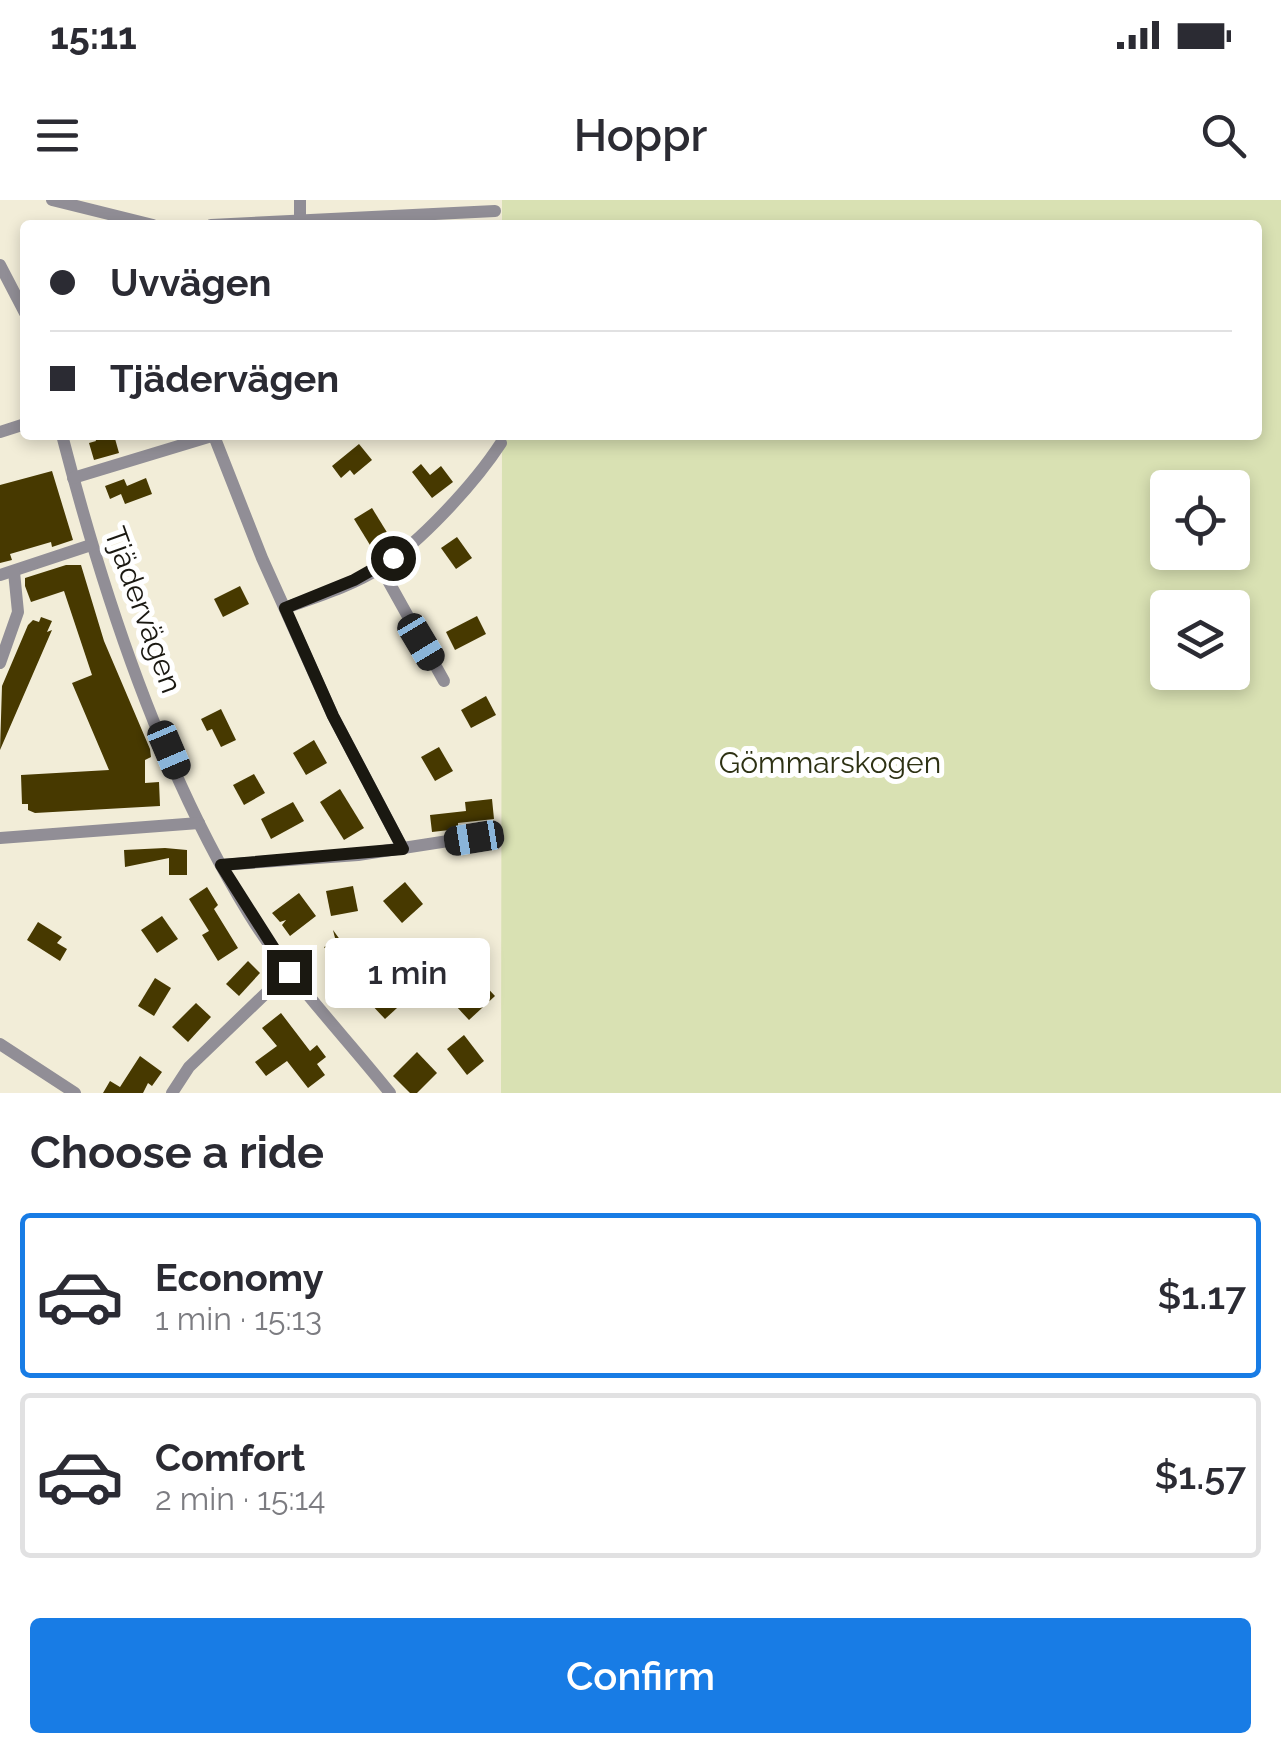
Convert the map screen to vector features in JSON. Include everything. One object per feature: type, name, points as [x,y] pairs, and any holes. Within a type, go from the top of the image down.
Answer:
[{"type":"street","points":[[52,200],[133,220]]},
{"type":"street","points":[[335,220],[495,211]]},
{"type":"street","points":[[0,264],[20,303]]},
{"type":"street","name":"Tjädervägen","points":[[63,440],[123,642],[199,822],[221,865],[289,972],[390,1093]]},
{"type":"street","points":[[73,478],[198,440]]},
{"type":"street","points":[[217,440],[333,716],[403,849]]},
{"type":"street","points":[[285,608],[380,568],[439,516],[485,467],[500,444]]},
{"type":"street","points":[[0,664],[18,612],[7,573],[92,545]]},
{"type":"street","points":[[380,568],[444,680]]},
{"type":"street","points":[[0,838],[188,826],[199,822]]},
{"type":"street","points":[[221,865],[403,849],[474,838]]},
{"type":"street","points":[[172,1093],[189,1067],[289,972]]},
{"type":"street","points":[[0,1044],[74,1093]]},
{"type":"green space","name":"Gömmarskogen","points":[[502,200],[1281,200],[1281,1093],[501,1093],[502,440],[1262,440],[1262,220],[502,220]]},
{"type":"building","points":[[115,440],[119,453],[94,460],[89,443]]},
{"type":"building","points":[[359,444],[372,460],[354,475],[350,470],[341,478],[332,466]]},
{"type":"building","points":[[421,464],[430,475],[441,466],[453,482],[432,498],[412,472]]},
{"type":"building","points":[[52,471],[73,540],[10,554],[12,560],[0,563],[0,485]]},
{"type":"building","points":[[146,478],[152,494],[125,504],[121,494],[110,499],[105,486],[124,479],[127,486]]},
{"type":"building","points":[[372,508],[388,534],[370,545],[354,519]]},
{"type":"building","points":[[457,537],[472,558],[456,569],[441,548]]},
{"type":"building","points":[[66,565],[81,565],[104,641],[150,749],[151,757],[145,760],[145,783],[159,782],[160,806],[35,813],[28,810],[28,804],[22,804],[21,775],[109,770],[72,683],[92,675],[64,591],[31,602],[25,586],[25,578]]},
{"type":"building","points":[[240,586],[249,604],[223,617],[214,599]]},
{"type":"building","points":[[477,616],[486,634],[455,650],[446,632]]},
{"type":"building","points":[[41,617],[52,621],[47,632],[52,630],[0,750],[2,686],[28,625],[33,620],[39,622]]},
{"type":"building","points":[[486,696],[496,715],[471,728],[461,710]]},
{"type":"building","points":[[221,709],[236,740],[221,747],[212,729],[207,731],[201,719]]},
{"type":"building","points":[[314,740],[327,763],[306,775],[293,753]]},
{"type":"building","points":[[439,747],[453,771],[435,781],[421,757]]},
{"type":"building","points":[[254,774],[265,793],[244,805],[233,785]]},
{"type":"building","points":[[340,789],[364,828],[344,840],[320,802]]},
{"type":"building","points":[[492,799],[494,819],[458,823],[458,829],[432,832],[430,815],[466,811],[465,802]]},
{"type":"building","points":[[293,802],[304,821],[271,839],[261,819]]},
{"type":"building","points":[[124,850],[187,850],[187,875],[169,875],[169,858],[125,867]]},
{"type":"building","points":[[405,882],[423,904],[402,923],[383,901]]},
{"type":"building","points":[[353,886],[358,911],[331,916],[326,891]]},
{"type":"building","points":[[207,887],[218,905],[214,909],[238,948],[218,961],[202,935],[209,931],[189,899]]},
{"type":"building","points":[[299,893],[316,916],[290,936],[282,925],[286,920],[280,922],[272,913]]},
{"type":"building","points":[[162,916],[178,939],[157,953],[141,930]]},
{"type":"building","points":[[38,922],[62,937],[57,943],[67,949],[60,961],[27,940]]},
{"type":"building","points":[[333,930],[357,963],[343,973],[324,947],[336,942]]},
{"type":"building","points":[[451,938],[465,953],[443,974],[429,959]]},
{"type":"building","points":[[248,961],[260,973],[239,996],[226,984]]},
{"type":"building","points":[[155,978],[171,988],[154,1016],[138,1006]]},
{"type":"building","points":[[392,979],[409,997],[385,1019],[368,1001]]},
{"type":"building","points":[[481,981],[495,996],[469,1020],[455,1005]]},
{"type":"building","points":[[196,1003],[211,1017],[188,1042],[172,1027]]},
{"type":"building","points":[[281,1013],[310,1051],[317,1045],[326,1057],[317,1064],[325,1075],[308,1088],[287,1061],[266,1076],[255,1062],[277,1046],[262,1028]]},
{"type":"building","points":[[464,1035],[484,1061],[467,1075],[447,1049]]},
{"type":"building","points":[[417,1052],[437,1073],[417,1093],[410,1093],[393,1076]]},
{"type":"building","points":[[140,1056],[162,1072],[152,1086],[148,1083],[143,1093],[103,1093],[110,1081],[120,1087]]},
{"type":"route","points":[[289,972],[221,865],[403,849],[333,716],[285,608],[324,594],[393,558]]}]
